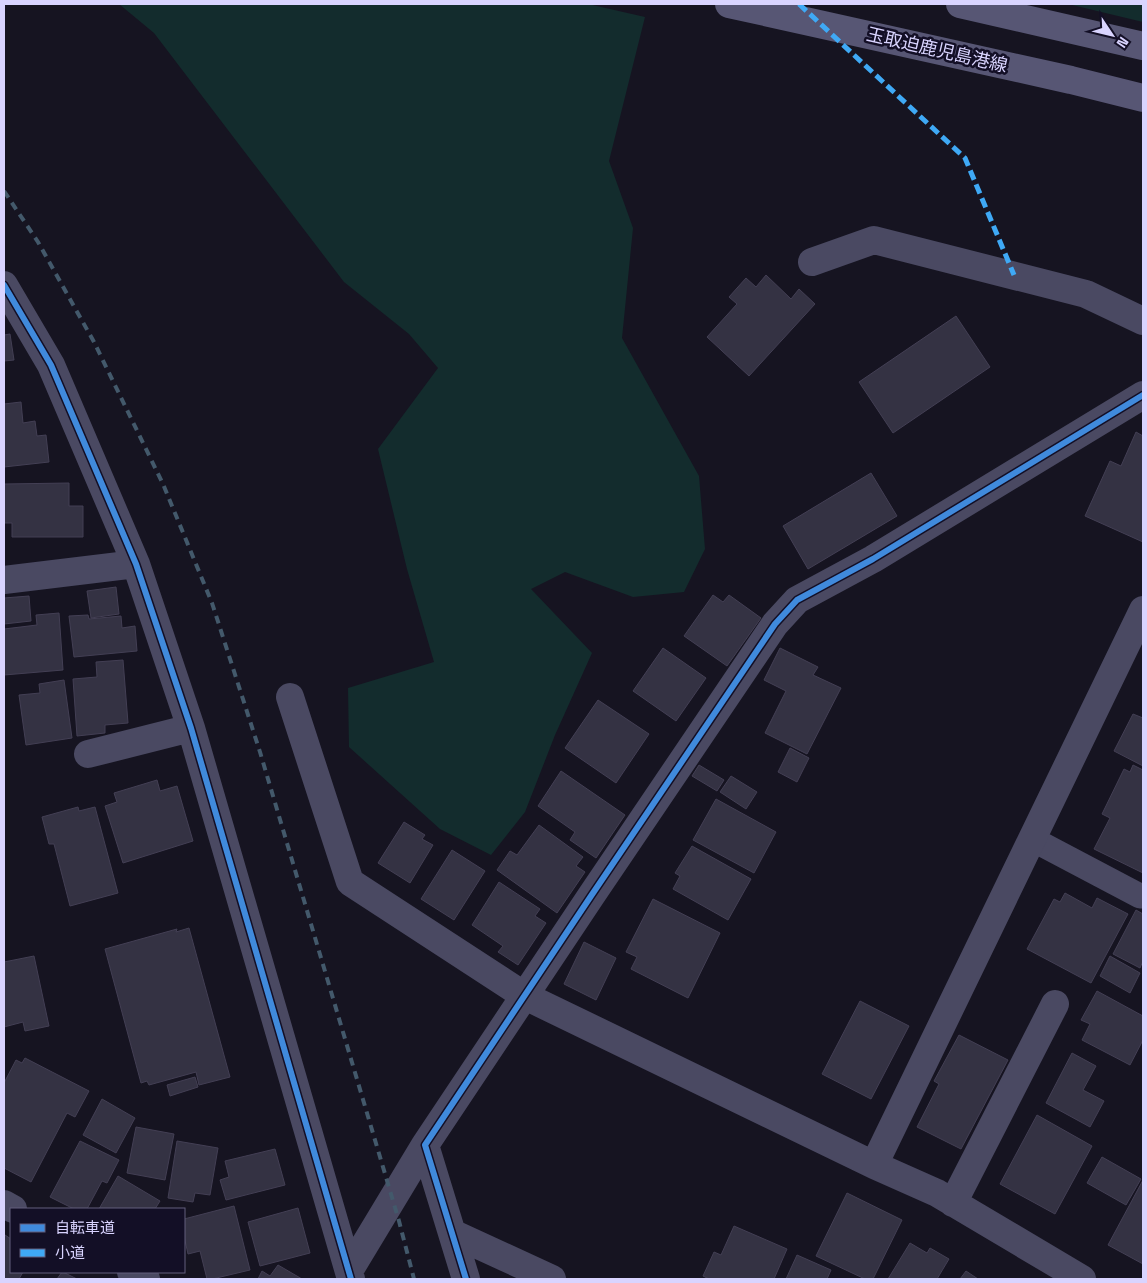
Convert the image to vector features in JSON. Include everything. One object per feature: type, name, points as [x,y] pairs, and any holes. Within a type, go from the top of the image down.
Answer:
[{"type":"main road","name":"玉取迫鹿児島港線","points":[[730,4],[1071,80],[1143,98]]},
{"type":"main road","points":[[960,4],[1143,46]]},
{"type":"street","points":[[812,262],[874,240],[1086,294],[1143,321]]},
{"type":"street","points":[[4,284],[51,365],[136,564],[190,728],[350,1275]]},
{"type":"street","points":[[350,1275],[425,1146],[775,624],[797,600],[873,559],[1143,395]]},
{"type":"street","points":[[4,580],[136,564]]},
{"type":"street","points":[[874,1165],[1143,610]]},
{"type":"street","points":[[290,696],[350,882],[525,996],[874,1165],[936,1193],[1082,1279]]},
{"type":"street","points":[[88,754],[190,728]]},
{"type":"street","points":[[953,1203],[1054,1004]]},
{"type":"street","points":[[425,1146],[466,1279]]},
{"type":"street","points":[[452,1233],[552,1279]]},
{"type":"street","points":[[133,1273],[146,1279]]},
{"type":"lane","points":[[1032,839],[1140,896]]},
{"type":"green space","points":[[119,4],[588,4],[645,17],[609,161],[633,228],[622,338],[699,476],[705,549],[684,592],[633,597],[565,572],[531,589],[592,653],[555,735],[525,812],[491,855],[440,829],[349,747],[348,688],[434,662],[407,569],[378,449],[438,368],[409,334],[344,282],[154,33]]},
{"type":"green space","points":[[1068,4],[1143,4],[1143,22]]},
{"type":"building","points":[[766,275],[791,299],[799,289],[815,304],[749,376],[707,337],[737,304],[729,297],[746,278],[756,287]]},
{"type":"building","points":[[956,316],[990,367],[893,433],[859,382]]},
{"type":"building","points":[[10,334],[14,360],[4,361],[4,335]]},
{"type":"building","points":[[21,402],[23,423],[35,421],[37,436],[46,435],[49,462],[4,467],[4,404]]},
{"type":"building","points":[[1136,432],[1143,436],[1143,542],[1085,516],[1110,461],[1121,466]]},
{"type":"building","points":[[871,473],[897,516],[808,569],[783,526]]},
{"type":"building","points":[[69,483],[69,506],[83,506],[83,537],[12,537],[12,523],[4,523],[4,484]]},
{"type":"building","points":[[116,587],[119,614],[91,618],[87,591]]},
{"type":"building","points":[[713,595],[723,602],[729,595],[761,618],[727,666],[684,636]]},
{"type":"building","points":[[29,596],[31,621],[4,624],[4,598]]},
{"type":"building","points":[[59,613],[63,670],[4,675],[4,629],[37,625],[36,615]]},
{"type":"building","points":[[88,615],[89,619],[121,616],[122,628],[135,626],[137,651],[74,657],[69,616]]},
{"type":"building","points":[[663,648],[706,678],[676,721],[633,691]]},
{"type":"building","points":[[780,648],[818,667],[813,675],[841,688],[807,754],[765,733],[786,691],[764,680]]},
{"type":"building","points":[[123,660],[128,723],[105,725],[105,733],[77,736],[73,679],[97,677],[96,662]]},
{"type":"building","points":[[64,680],[72,738],[26,745],[19,695],[40,693],[39,684]]},
{"type":"building","points":[[598,700],[649,734],[616,783],[565,748]]},
{"type":"building","points":[[1133,714],[1143,718],[1143,766],[1114,751]]},
{"type":"building","points":[[790,748],[809,758],[797,782],[778,772]]},
{"type":"building","points":[[699,765],[724,780],[717,791],[692,776]]},
{"type":"building","points":[[1133,765],[1143,770],[1143,873],[1094,849],[1110,818],[1102,814],[1124,769],[1130,772]]},
{"type":"building","points":[[561,771],[625,815],[596,858],[570,840],[575,832],[538,806]]},
{"type":"building","points":[[731,776],[757,792],[746,809],[720,792]]},
{"type":"building","points":[[157,780],[160,791],[177,786],[193,841],[123,863],[105,806],[117,802],[114,793]]},
{"type":"building","points":[[716,799],[776,832],[754,873],[693,840]]},
{"type":"building","points":[[78,807],[79,811],[95,807],[118,893],[70,906],[54,844],[49,844],[42,817]]},
{"type":"building","points":[[404,822],[425,835],[422,839],[433,845],[410,883],[378,863]]},
{"type":"building","points":[[539,825],[583,857],[576,866],[585,872],[557,913],[497,870],[510,851],[517,855]]},
{"type":"building","points":[[692,846],[751,879],[728,920],[673,889],[680,876],[675,873]]},
{"type":"building","points":[[452,850],[485,871],[454,920],[421,899]]},
{"type":"building","points":[[499,882],[540,909],[535,916],[546,923],[518,965],[498,952],[503,946],[472,925]]},
{"type":"building","points":[[1065,893],[1092,908],[1097,898],[1128,914],[1091,983],[1027,949],[1054,899],[1060,902]]},
{"type":"building","points":[[653,899],[720,933],[688,998],[631,969],[637,957],[626,952]]},
{"type":"building","points":[[1136,910],[1143,914],[1143,961],[1140,968],[1113,954]]},
{"type":"building","points":[[189,928],[230,1077],[199,1085],[196,1072],[149,1085],[147,1081],[141,1083],[105,949],[177,929],[176,932]]},
{"type":"building","points":[[584,942],[616,958],[596,1000],[564,984]]},
{"type":"building","points":[[34,956],[49,1026],[25,1031],[23,1022],[4,1027],[4,962]]},
{"type":"building","points":[[1110,956],[1140,973],[1130,993],[1100,976]]},
{"type":"building","points":[[1097,991],[1143,1016],[1143,1040],[1130,1065],[1082,1040],[1090,1024],[1081,1020]]},
{"type":"building","points":[[860,1001],[909,1026],[871,1099],[822,1074]]},
{"type":"building","points":[[959,1035],[1008,1060],[961,1149],[917,1127],[939,1084],[934,1081]]},
{"type":"building","points":[[1072,1053],[1096,1066],[1083,1090],[1104,1101],[1090,1127],[1046,1103]]},
{"type":"building","points":[[25,1058],[89,1091],[75,1117],[67,1113],[31,1182],[4,1168],[4,1083],[16,1060],[22,1063]]},
{"type":"building","points":[[195,1077],[198,1087],[170,1096],[167,1085]]},
{"type":"building","points":[[102,1099],[135,1118],[116,1153],[83,1135]]},
{"type":"building","points":[[1037,1115],[1092,1146],[1055,1214],[1000,1184]]},
{"type":"building","points":[[136,1127],[174,1134],[165,1180],[127,1173]]},
{"type":"building","points":[[80,1141],[119,1160],[107,1183],[102,1181],[88,1208],[72,1208],[50,1197]]},
{"type":"building","points":[[177,1141],[218,1148],[210,1195],[195,1193],[193,1202],[168,1198]]},
{"type":"building","points":[[275,1149],[285,1185],[226,1200],[220,1180],[229,1177],[225,1161]]},
{"type":"building","points":[[1102,1157],[1141,1179],[1126,1205],[1087,1183]]},
{"type":"building","points":[[118,1176],[160,1201],[156,1208],[100,1208]]},
{"type":"building","points":[[1143,1180],[1143,1264],[1108,1245]]},
{"type":"building","points":[[847,1193],[902,1220],[873,1279],[865,1279],[816,1256]]},
{"type":"building","points":[[234,1206],[250,1270],[207,1279],[200,1251],[188,1254],[185,1240],[185,1219]]},
{"type":"building","points":[[298,1208],[310,1253],[260,1266],[248,1222]]},
{"type":"building","points":[[734,1226],[787,1249],[774,1279],[709,1279],[703,1276],[714,1252],[721,1255]]},
{"type":"building","points":[[5,1235],[10,1238],[10,1273],[22,1273],[19,1279],[4,1279]]},
{"type":"building","points":[[910,1243],[927,1253],[930,1248],[949,1259],[937,1279],[888,1279]]},
{"type":"building","points":[[797,1255],[831,1270],[827,1279],[786,1279]]},
{"type":"building","points":[[278,1265],[302,1279],[258,1279],[262,1271],[270,1276]]},
{"type":"building","points":[[966,1271],[978,1279],[960,1279]]},
{"type":"building","points":[[61,1273],[65,1273],[77,1279],[57,1279]]},
{"type":"railway","points":[[4,191],[38,242],[94,342],[163,484],[212,603],[260,752],[399,1221],[414,1279]]},
{"type":"marked path","points":[[799,4],[965,158],[1014,275]]},
{"type":"cycle path","points":[[4,285],[51,365],[136,564],[191,728],[351,1279]]},
{"type":"cycle path","points":[[466,1279],[425,1145],[775,624],[797,600],[873,559],[1143,395]]}]
